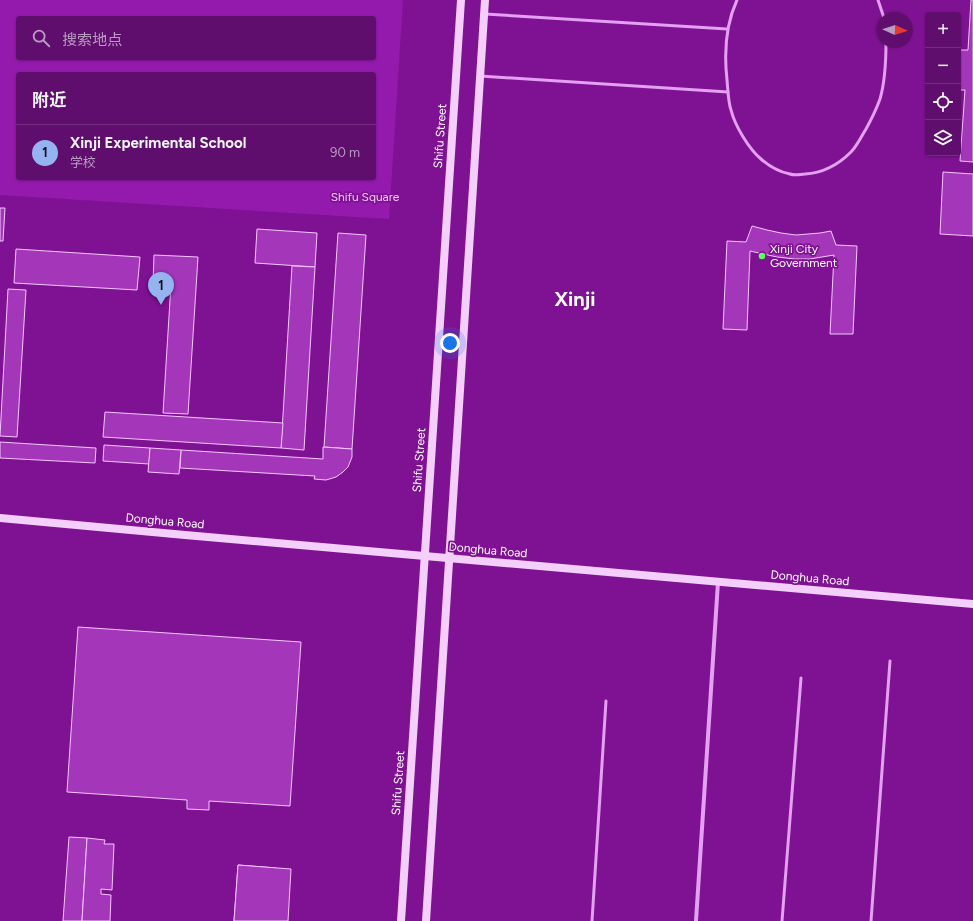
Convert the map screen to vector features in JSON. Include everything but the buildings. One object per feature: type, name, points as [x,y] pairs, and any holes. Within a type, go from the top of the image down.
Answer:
[{"type":"main road","name":"Shifu Street","points":[[401,921],[461,0]]},
{"type":"main road","points":[[426,921],[485,0]]},
{"type":"main road","name":"Donghua Road","points":[[0,518],[973,604]]},
{"type":"street","points":[[696,921],[718,582]]},
{"type":"lane","points":[[737,0],[727,30],[725,43],[728,92],[731,111],[739,129],[750,147],[760,158],[773,167],[792,175],[812,174],[825,171],[852,152],[873,115],[880,98],[886,48]]},
{"type":"lane","points":[[878,0],[882,12]]},
{"type":"lane","points":[[484,14],[727,30]]},
{"type":"lane","points":[[480,76],[728,92]]},
{"type":"lane","points":[[871,921],[890,661]]},
{"type":"lane","points":[[782,921],[801,678]]},
{"type":"lane","points":[[592,921],[606,701]]},
{"type":"green space","name":"Shifu Square","points":[[0,0],[403,0],[389,219],[0,195]]},
{"type":"place","name":"Xinji City Government","points":[[762,256]]},
{"type":"place","name":"Xinji Experimental School","points":[[161,305]]},
{"type":"district","name":"Xinji","points":[[575,299]]}]
